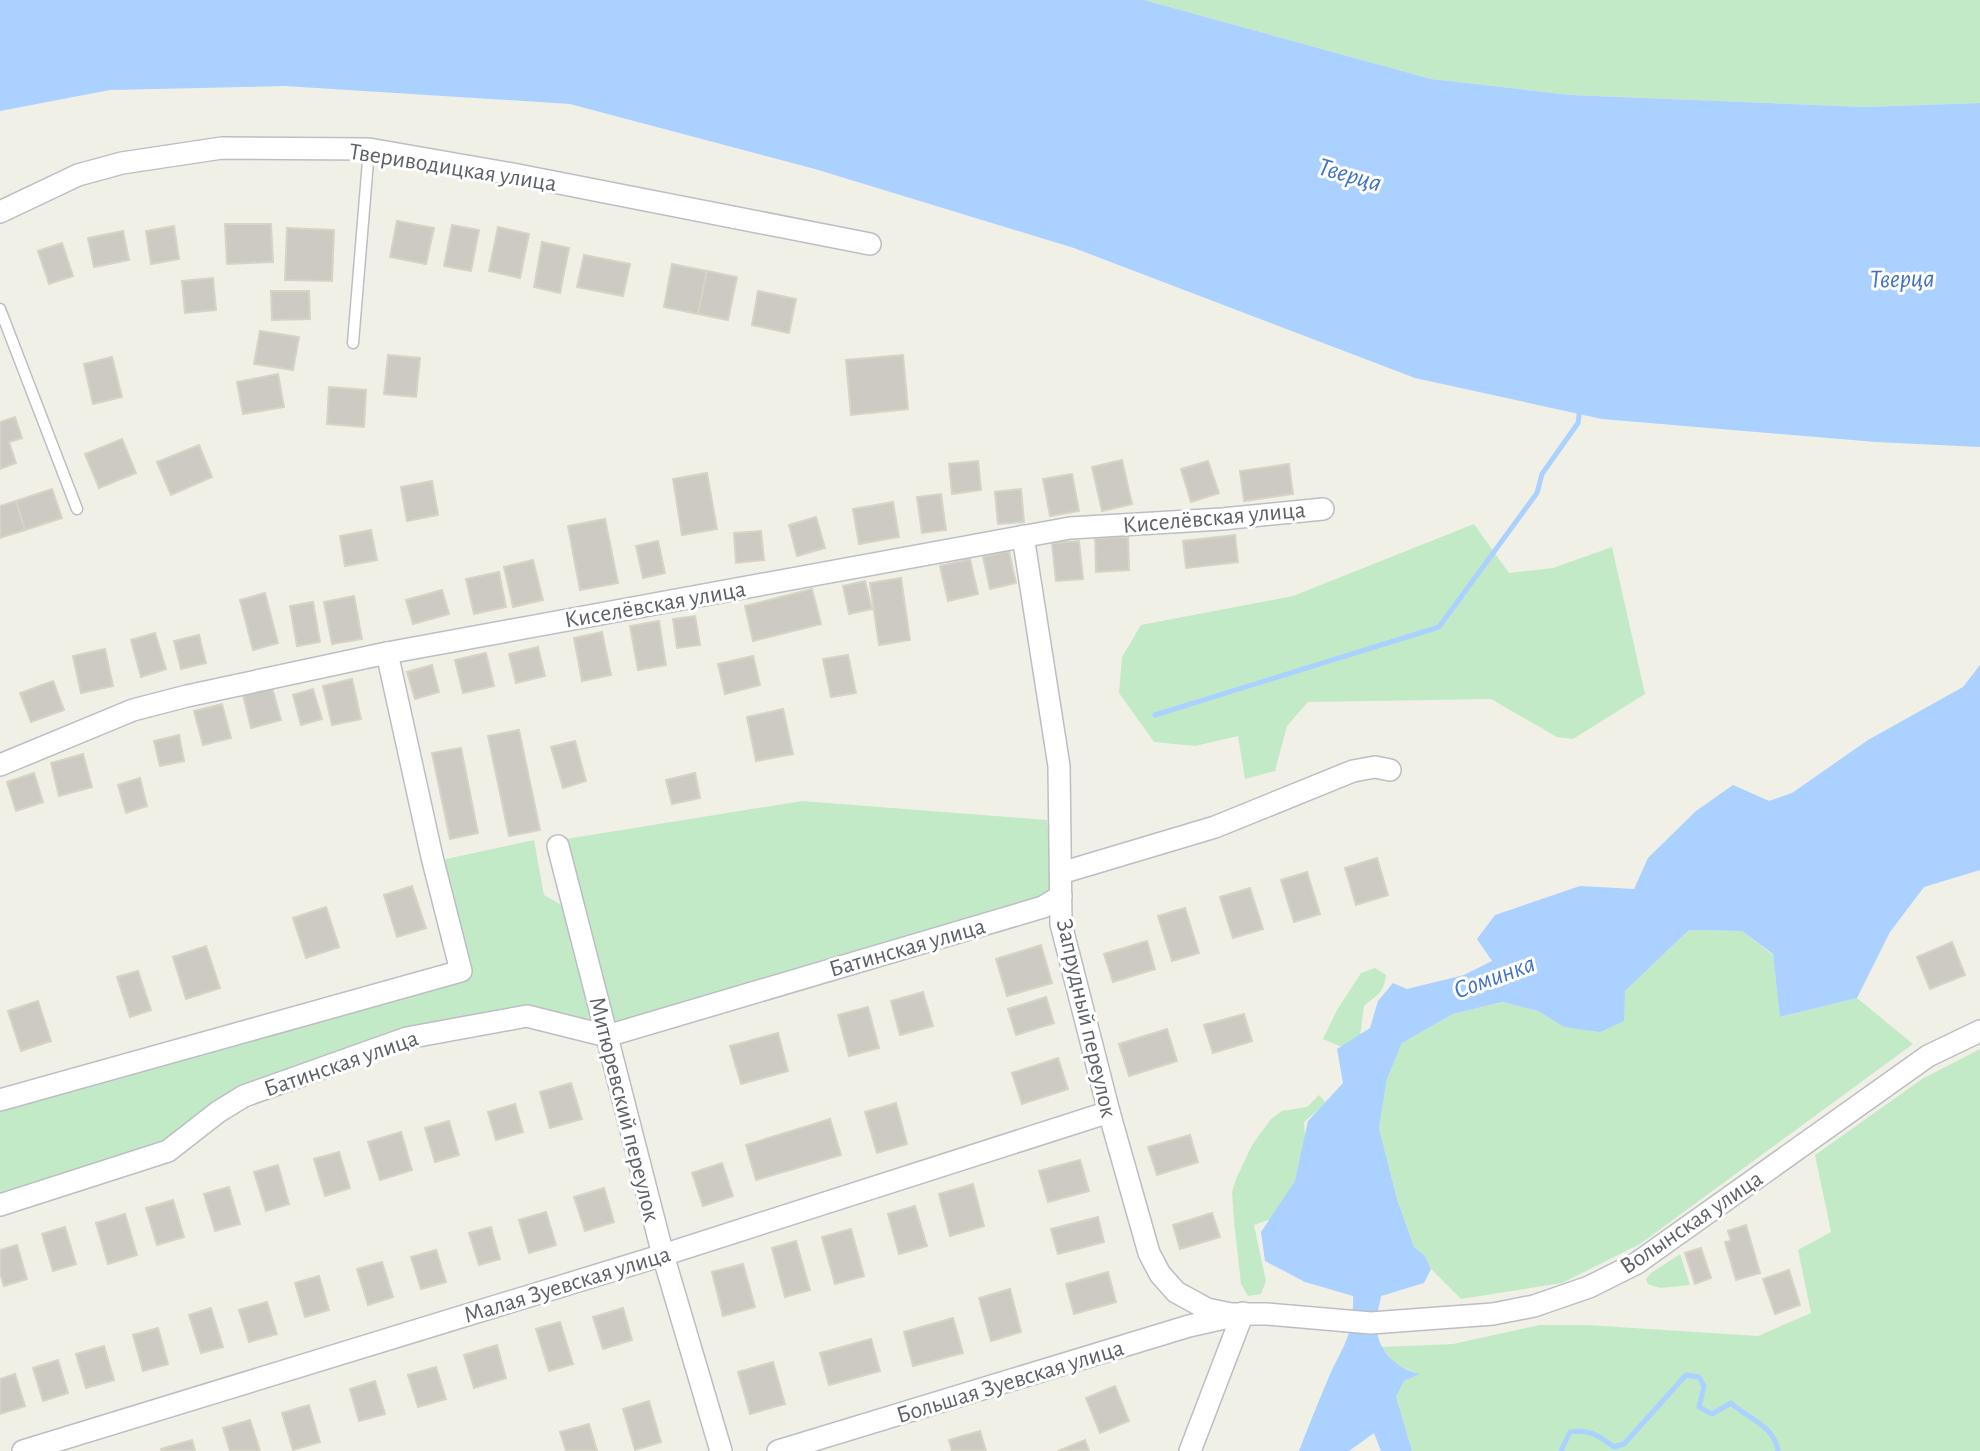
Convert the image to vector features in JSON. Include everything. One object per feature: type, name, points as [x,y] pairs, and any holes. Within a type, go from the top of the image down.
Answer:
[{"type":"street","name":"Твериводицкая улица","points":[[0,212],[78,175],[122,163],[222,148],[369,149],[518,175],[870,244]]},
{"type":"street","name":"Киселёвская улица","points":[[0,765],[133,710],[387,653],[1070,528],[1222,519],[1324,509]]},
{"type":"street","name":"Запрудный переулок","points":[[1023,536],[1059,766],[1061,924],[1109,1112],[1149,1253],[1160,1274],[1176,1292],[1196,1305],[1219,1312],[1243,1314]]},
{"type":"street","points":[[0,1100],[461,971],[432,857],[387,653]]},
{"type":"street","points":[[1061,873],[1215,827],[1353,771],[1375,767],[1390,769]]},
{"type":"street","name":"Митюревский переулок","points":[[558,846],[572,909],[663,1255],[722,1451]]},
{"type":"street","name":"Батинская улица","points":[[0,1205],[168,1151],[218,1112],[244,1096],[407,1038],[527,1016],[607,1035],[1043,907],[1061,896]]},
{"type":"street","name":"Волынская улица","points":[[1243,1314],[1371,1324],[1493,1314],[1534,1306],[1576,1292],[1637,1263],[1928,1056],[1980,1031]]},
{"type":"street","name":"Малая Зуевская улица","points":[[23,1451],[663,1255],[1109,1112]]},
{"type":"street","points":[[1190,1451],[1243,1314]]},
{"type":"street","name":"Большая Зуевская улица","points":[[778,1451],[1189,1326],[1243,1314]]},
{"type":"lane","points":[[353,343],[369,149]]},
{"type":"lane","points":[[0,309],[77,509]]},
{"type":"green space","points":[[1144,0],[1980,0],[1980,103],[1864,107],[1571,95],[1431,79]]},
{"type":"green space","points":[[1474,524],[1509,573],[1553,568],[1612,547],[1645,694],[1573,739],[1557,737],[1491,699],[1308,702],[1287,726],[1275,771],[1245,779],[1238,736],[1195,746],[1154,742],[1119,693],[1122,657],[1141,625],[1293,596]]},
{"type":"green space","points":[[802,801],[1047,820],[1054,894],[626,1023],[607,1022],[574,897],[566,839]]},
{"type":"green space","points":[[534,840],[544,895],[560,904],[568,914],[596,1026],[527,1010],[243,1091],[162,1147],[0,1197],[0,1105],[464,975],[439,868],[446,859]]},
{"type":"green space","points":[[1689,930],[1742,931],[1773,955],[1781,1017],[1857,998],[1913,1044],[1640,1244],[1562,1283],[1461,1299],[1431,1269],[1425,1256],[1414,1247],[1397,1199],[1379,1128],[1387,1079],[1402,1043],[1453,1014],[1502,1002],[1538,1011],[1564,1027],[1625,991]]},
{"type":"green space","points":[[1375,968],[1386,975],[1384,986],[1364,1006],[1359,1045],[1339,1046],[1323,1039],[1337,1010],[1361,973]]},
{"type":"green space","points":[[1980,1049],[1980,1451],[1412,1451],[1395,1397],[1404,1381],[1419,1374],[1395,1364],[1381,1347],[1453,1344],[1540,1325],[1587,1325],[1758,1336],[1811,1313],[1798,1250],[1831,1232],[1815,1155],[1922,1079]]},
{"type":"green space","points":[[1319,1095],[1326,1103],[1304,1122],[1306,1149],[1296,1186],[1271,1219],[1254,1225],[1266,1281],[1261,1294],[1248,1296],[1241,1284],[1234,1221],[1232,1192],[1236,1179],[1252,1145],[1271,1119],[1282,1111],[1307,1107]]},
{"type":"green space","points":[[1680,1254],[1690,1285],[1660,1288],[1648,1284],[1646,1279],[1651,1273]]},
{"type":"water","name":"Тверца","points":[[0,0],[1144,0],[1431,79],[1571,95],[1864,107],[1980,103],[1980,447],[1876,442],[1602,419],[1415,378],[1074,248],[815,169],[570,104],[285,86],[110,90],[0,111]]},
{"type":"water","points":[[1980,665],[1980,870],[1924,887],[1890,932],[1857,998],[1780,1017],[1773,954],[1742,931],[1689,930],[1625,991],[1624,1021],[1600,1032],[1564,1027],[1538,1011],[1502,1002],[1453,1014],[1402,1043],[1387,1079],[1379,1128],[1397,1199],[1414,1247],[1425,1256],[1431,1269],[1424,1283],[1381,1296],[1376,1323],[1380,1342],[1389,1357],[1395,1363],[1420,1374],[1404,1381],[1396,1397],[1412,1451],[1381,1451],[1374,1433],[1349,1451],[1299,1451],[1346,1340],[1352,1321],[1353,1296],[1305,1282],[1265,1261],[1261,1232],[1295,1181],[1308,1121],[1343,1083],[1337,1049],[1370,1028],[1378,1001],[1393,983],[1407,989],[1464,975],[1492,961],[1477,939],[1495,915],[1580,886],[1634,889],[1648,858],[1696,811],[1733,785],[1769,801],[1792,793],[1868,740],[1963,687]]},
{"type":"building","points":[[397,221],[434,228],[426,264],[390,257]]},
{"type":"building","points":[[225,224],[271,224],[273,262],[227,264]]},
{"type":"building","points":[[452,225],[479,230],[471,271],[444,266]]},
{"type":"building","points":[[174,226],[179,259],[151,264],[146,231]]},
{"type":"building","points":[[498,227],[529,234],[520,278],[489,271]]},
{"type":"building","points":[[287,228],[334,230],[332,281],[285,280]]},
{"type":"building","points":[[123,231],[129,260],[94,267],[88,238]]},
{"type":"building","points":[[542,242],[569,248],[560,293],[534,287]]},
{"type":"building","points":[[62,243],[73,276],[49,284],[38,251]]},
{"type":"building","points":[[584,255],[630,264],[623,296],[577,287]]},
{"type":"building","points":[[672,264],[707,271],[698,314],[664,307]]},
{"type":"building","points":[[707,271],[737,277],[728,320],[698,314]]},
{"type":"building","points":[[213,278],[216,310],[185,313],[182,281]]},
{"type":"building","points":[[271,291],[309,291],[310,319],[272,320]]},
{"type":"building","points":[[758,291],[796,299],[789,333],[752,325]]},
{"type":"building","points":[[260,331],[299,337],[293,370],[254,364]]},
{"type":"building","points":[[388,355],[420,358],[416,397],[384,394]]},
{"type":"building","points":[[903,355],[908,409],[851,415],[846,360]]},
{"type":"building","points":[[112,357],[122,397],[93,404],[84,364]]},
{"type":"building","points":[[278,374],[284,407],[243,414],[237,382]]},
{"type":"building","points":[[329,387],[366,390],[364,427],[327,424]]},
{"type":"building","points":[[15,417],[22,438],[9,442],[16,463],[0,469],[0,422]]},
{"type":"building","points":[[122,439],[136,473],[99,488],[85,454]]},
{"type":"building","points":[[199,445],[212,477],[171,495],[157,462]]},
{"type":"building","points":[[1122,460],[1132,504],[1102,511],[1092,467]]},
{"type":"building","points":[[978,461],[981,490],[952,494],[949,464]]},
{"type":"building","points":[[1208,461],[1219,493],[1191,502],[1181,469]]},
{"type":"building","points":[[1289,464],[1293,494],[1244,501],[1240,471]]},
{"type":"building","points":[[707,473],[717,529],[682,535],[673,479]]},
{"type":"building","points":[[1072,474],[1079,511],[1050,516],[1043,479]]},
{"type":"building","points":[[432,481],[438,515],[407,521],[401,487]]},
{"type":"building","points":[[52,489],[62,518],[25,530],[16,501]]},
{"type":"building","points":[[1021,489],[1024,522],[998,524],[995,492]]},
{"type":"building","points":[[941,494],[946,530],[922,533],[917,497]]},
{"type":"building","points":[[16,501],[25,530],[0,538],[0,506]]},
{"type":"building","points":[[893,502],[899,537],[859,544],[853,509]]},
{"type":"building","points":[[816,517],[825,548],[797,556],[789,525]]},
{"type":"building","points":[[605,519],[618,583],[580,590],[568,526]]},
{"type":"building","points":[[371,530],[377,560],[345,566],[340,536]]},
{"type":"building","points":[[761,531],[764,560],[736,563],[734,533]]},
{"type":"building","points":[[1235,535],[1238,562],[1186,568],[1183,541]]},
{"type":"building","points":[[1128,537],[1129,570],[1096,572],[1095,538]]},
{"type":"building","points":[[658,541],[665,573],[643,578],[636,546]]},
{"type":"building","points":[[1079,541],[1083,579],[1056,581],[1052,543]]},
{"type":"building","points":[[1009,551],[1016,583],[990,589],[983,557]]},
{"type":"building","points":[[970,559],[978,594],[948,601],[940,566]]},
{"type":"building","points":[[533,560],[543,600],[513,607],[504,567]]},
{"type":"building","points":[[499,572],[506,607],[474,614],[466,579]]},
{"type":"building","points":[[901,578],[910,640],[879,645],[870,583]]},
{"type":"building","points":[[865,581],[872,609],[849,614],[843,586]]},
{"type":"building","points":[[812,589],[821,624],[753,641],[745,606]]},
{"type":"building","points":[[442,590],[449,614],[413,624],[406,600]]},
{"type":"building","points":[[265,593],[278,643],[253,650],[240,600]]},
{"type":"building","points":[[354,596],[362,639],[332,644],[324,602]]},
{"type":"building","points":[[313,602],[320,642],[297,646],[290,606]]},
{"type":"building","points":[[695,616],[700,645],[677,648],[673,619]]},
{"type":"building","points":[[659,621],[666,665],[638,670],[630,626]]},
{"type":"building","points":[[602,632],[611,675],[582,681],[574,638]]},
{"type":"building","points":[[155,633],[166,669],[141,677],[131,640]]},
{"type":"building","points":[[199,635],[206,663],[181,669],[174,641]]},
{"type":"building","points":[[538,647],[545,676],[516,683],[509,654]]},
{"type":"building","points":[[105,649],[113,686],[81,693],[73,656]]},
{"type":"building","points":[[486,653],[494,686],[463,693],[455,660]]},
{"type":"building","points":[[848,655],[856,693],[831,697],[823,659]]},
{"type":"building","points":[[753,656],[760,685],[725,694],[718,664]]},
{"type":"building","points":[[432,665],[439,692],[415,699],[407,672]]},
{"type":"building","points":[[352,679],[361,719],[332,725],[323,686]]},
{"type":"building","points":[[53,681],[64,710],[31,722],[20,693]]},
{"type":"building","points":[[272,687],[281,720],[251,728],[243,695]]},
{"type":"building","points":[[313,689],[322,719],[301,725],[293,695]]},
{"type":"building","points":[[222,704],[231,738],[203,745],[194,711]]},
{"type":"building","points":[[783,709],[793,754],[756,761],[747,717]]},
{"type":"building","points":[[519,730],[540,830],[509,836],[488,736]]},
{"type":"building","points":[[179,735],[184,761],[160,766],[154,741]]},
{"type":"building","points":[[575,741],[586,781],[563,788],[551,747]]},
{"type":"building","points":[[461,748],[478,833],[450,839],[432,753]]},
{"type":"building","points":[[83,754],[92,787],[59,796],[51,763]]},
{"type":"building","points":[[34,773],[43,802],[16,811],[7,782]]},
{"type":"building","points":[[695,773],[700,798],[672,804],[666,780]]},
{"type":"building","points":[[140,778],[147,806],[126,813],[118,785]]},
{"type":"building","points":[[1377,858],[1388,895],[1356,905],[1345,868]]},
{"type":"building","points":[[1307,872],[1320,914],[1294,922],[1281,880]]},
{"type":"building","points":[[412,886],[426,928],[397,937],[384,895]]},
{"type":"building","points":[[1250,888],[1263,929],[1233,938],[1220,897]]},
{"type":"building","points":[[326,907],[339,947],[306,958],[293,918]]},
{"type":"building","points":[[1185,908],[1199,953],[1172,961],[1158,916]]},
{"type":"building","points":[[1147,941],[1155,969],[1113,982],[1104,954]]},
{"type":"building","points":[[1952,942],[1965,975],[1930,989],[1917,957]]},
{"type":"building","points":[[1041,945],[1052,983],[1007,996],[996,959]]},
{"type":"building","points":[[206,946],[220,988],[186,999],[173,957]]},
{"type":"building","points":[[138,971],[151,1010],[130,1017],[117,977]]},
{"type":"building","points":[[923,992],[933,1026],[900,1035],[891,1001]]},
{"type":"building","points":[[1046,997],[1054,1023],[1016,1035],[1008,1009]]},
{"type":"building","points":[[38,1001],[51,1041],[21,1051],[8,1011]]},
{"type":"building","points":[[868,1007],[879,1048],[849,1056],[838,1015]]},
{"type":"building","points":[[1244,1014],[1252,1041],[1213,1053],[1204,1025]]},
{"type":"building","points":[[1167,1029],[1177,1061],[1129,1076],[1119,1044]]},
{"type":"building","points":[[778,1033],[788,1071],[741,1084],[730,1046]]},
{"type":"building","points":[[1058,1058],[1068,1089],[1022,1104],[1012,1073]]},
{"type":"building","points":[[571,1083],[582,1119],[550,1128],[540,1092]]},
{"type":"building","points":[[896,1103],[907,1144],[877,1153],[865,1112]]},
{"type":"building","points":[[515,1104],[523,1132],[496,1140],[488,1112]]},
{"type":"building","points":[[830,1119],[841,1155],[756,1180],[746,1145]]},
{"type":"building","points":[[449,1121],[459,1155],[435,1162],[425,1128]]},
{"type":"building","points":[[401,1132],[412,1170],[380,1180],[368,1142]]},
{"type":"building","points":[[1190,1135],[1198,1162],[1157,1175],[1148,1147]]},
{"type":"building","points":[[339,1152],[350,1188],[325,1196],[314,1159]]},
{"type":"building","points":[[1080,1160],[1089,1191],[1048,1202],[1039,1171]]},
{"type":"building","points":[[722,1163],[733,1196],[703,1206],[692,1173]]},
{"type":"building","points":[[278,1165],[289,1204],[266,1211],[254,1172]]},
{"type":"building","points":[[973,1184],[984,1226],[950,1236],[939,1194]]},
{"type":"building","points":[[229,1187],[240,1224],[215,1231],[204,1194]]},
{"type":"building","points":[[604,1188],[614,1222],[585,1231],[574,1197]]},
{"type":"building","points":[[173,1200],[184,1237],[157,1245],[146,1208]]},
{"type":"building","points":[[915,1206],[927,1246],[899,1254],[888,1214]]},
{"type":"building","points":[[546,1212],[556,1245],[529,1253],[519,1220]]},
{"type":"building","points":[[1212,1213],[1220,1237],[1180,1249],[1173,1225]]},
{"type":"building","points":[[125,1214],[137,1255],[108,1264],[96,1223]]},
{"type":"building","points":[[1098,1217],[1104,1242],[1058,1254],[1051,1229]]},
{"type":"building","points":[[1746,1225],[1760,1273],[1736,1280],[1725,1242],[1731,1241],[1728,1231]]},
{"type":"building","points":[[65,1227],[76,1264],[53,1271],[42,1234]]},
{"type":"building","points":[[491,1227],[500,1259],[479,1265],[469,1233]]},
{"type":"building","points":[[851,1229],[864,1276],[835,1284],[822,1237]]},
{"type":"building","points":[[796,1241],[810,1290],[785,1297],[772,1248]]},
{"type":"building","points":[[17,1245],[27,1279],[4,1286],[0,1273],[0,1250]]},
{"type":"building","points":[[1701,1248],[1711,1278],[1695,1284],[1685,1253]]},
{"type":"building","points":[[436,1250],[446,1282],[421,1289],[411,1257]]},
{"type":"building","points":[[382,1262],[393,1297],[368,1305],[357,1269]]},
{"type":"building","points":[[743,1264],[755,1307],[723,1316],[712,1272]]},
{"type":"building","points":[[1789,1270],[1800,1305],[1775,1314],[1763,1279]]},
{"type":"building","points":[[1108,1272],[1116,1302],[1074,1314],[1066,1284]]},
{"type":"building","points":[[319,1276],[329,1310],[305,1317],[295,1283]]},
{"type":"building","points":[[1010,1289],[1021,1332],[991,1341],[979,1298]]},
{"type":"building","points":[[267,1302],[277,1334],[249,1342],[239,1310]]},
{"type":"building","points":[[211,1308],[223,1347],[201,1353],[189,1315]]},
{"type":"building","points":[[623,1308],[632,1340],[603,1349],[593,1317]]},
{"type":"building","points":[[953,1318],[963,1353],[913,1366],[904,1332]]},
{"type":"building","points":[[560,1322],[573,1364],[549,1371],[536,1329]]},
{"type":"building","points":[[158,1328],[168,1364],[143,1371],[133,1335]]},
{"type":"building","points":[[871,1339],[880,1371],[829,1385],[820,1353]]},
{"type":"building","points":[[497,1345],[506,1378],[474,1388],[464,1355]]},
{"type":"building","points":[[104,1346],[114,1380],[86,1388],[76,1354]]},
{"type":"building","points":[[58,1360],[68,1393],[43,1401],[33,1368]]},
{"type":"building","points":[[773,1362],[785,1404],[750,1414],[738,1372]]},
{"type":"building","points":[[436,1367],[446,1399],[418,1407],[408,1375]]},
{"type":"building","points":[[15,1374],[25,1406],[0,1414],[0,1379]]},
{"type":"building","points":[[375,1381],[385,1414],[359,1421],[350,1389]]},
{"type":"building","points":[[1115,1386],[1129,1421],[1100,1433],[1086,1398]]},
{"type":"building","points":[[649,1401],[661,1442],[635,1450],[623,1409]]},
{"type":"building","points":[[309,1405],[320,1442],[293,1450],[282,1413]]},
{"type":"building","points":[[250,1420],[260,1451],[230,1451],[223,1428]]},
{"type":"building","points":[[589,1424],[597,1451],[566,1451],[560,1432]]},
{"type":"building","points":[[980,1431],[986,1451],[952,1451],[949,1440]]},
{"type":"building","points":[[192,1440],[195,1451],[161,1449]]},
{"type":"building","points":[[1085,1440],[1089,1451],[1058,1451]]},
{"type":"waterway","points":[[1155,715],[1439,627],[1537,493],[1542,474],[1578,423],[1580,408]]},
{"type":"waterway","name":"Соминка","points":[[1561,1451],[1570,1432],[1583,1431],[1593,1434],[1614,1447],[1624,1444],[1686,1375],[1699,1377],[1704,1386],[1699,1407],[1712,1414],[1731,1403],[1766,1429],[1776,1442],[1778,1451]]}]
